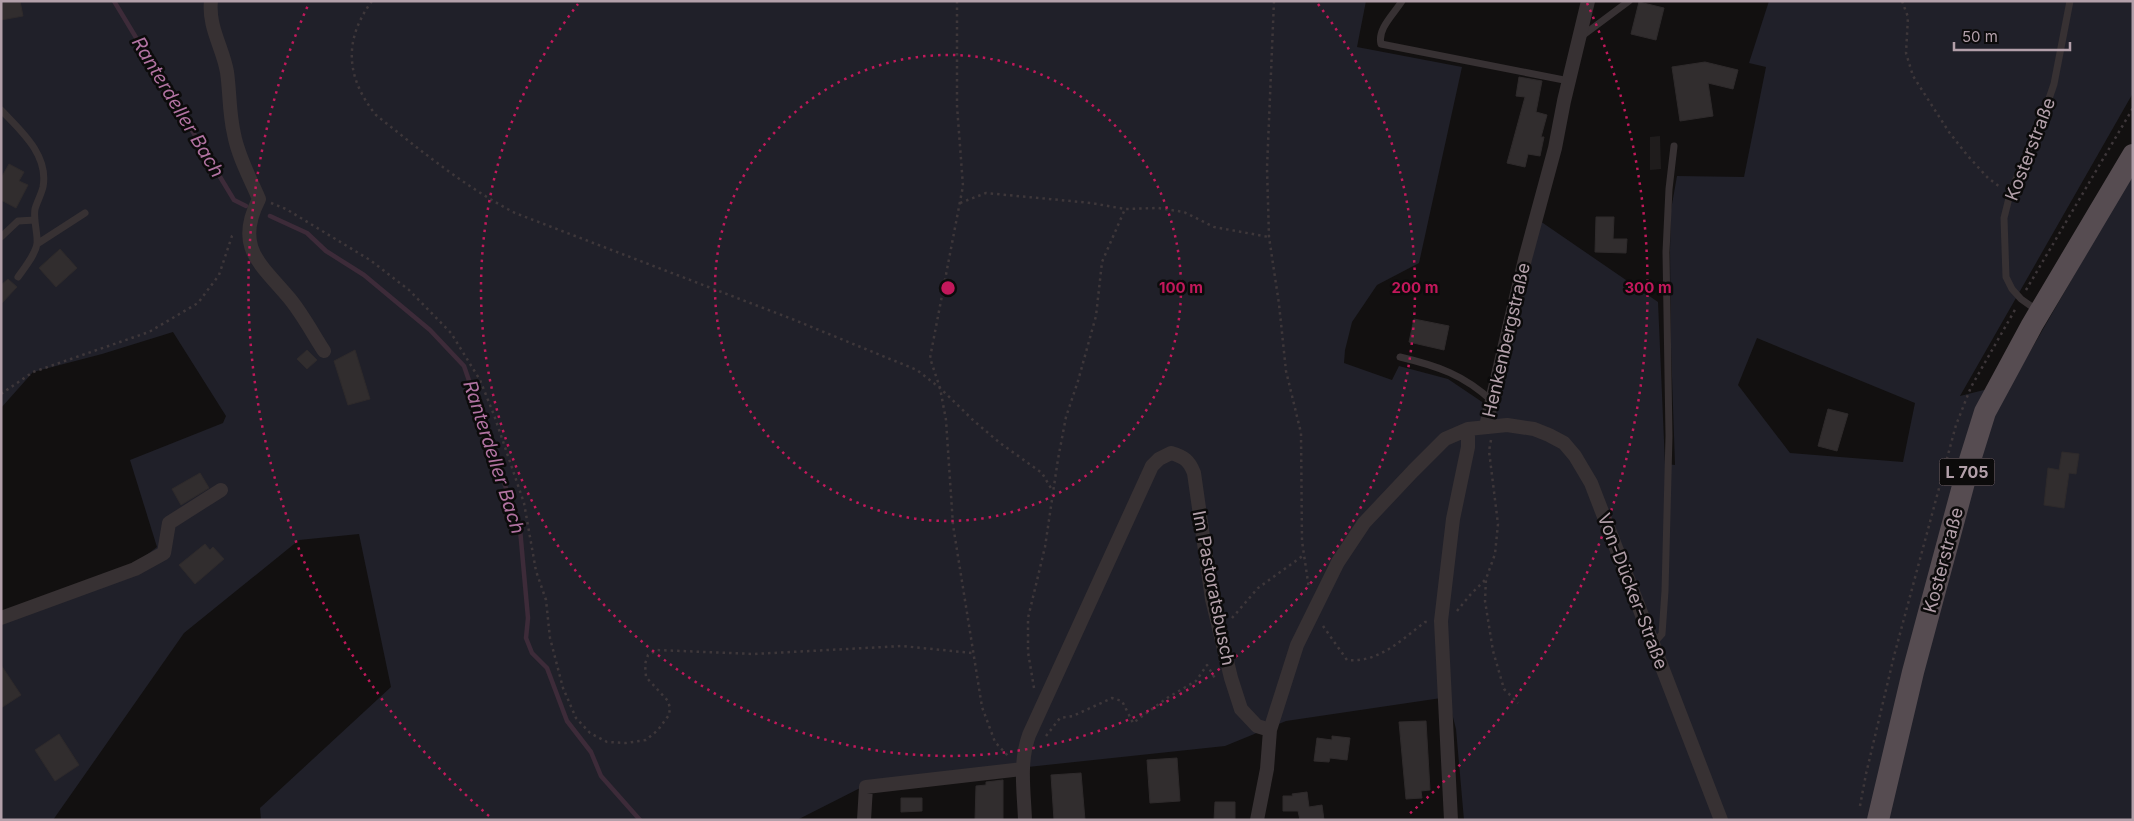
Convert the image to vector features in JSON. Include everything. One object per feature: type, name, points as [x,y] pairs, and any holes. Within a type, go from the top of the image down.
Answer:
[{"type":"main road","name":"Kosterstraße","points":[[1878,820],[1913,672],[1977,436],[1996,389],[2133,155]]},
{"type":"street","points":[[211,1],[210,9],[214,35],[227,71],[229,108],[234,135],[259,199],[250,221],[249,243],[255,258],[290,300],[324,352]]},
{"type":"street","name":"Henkenbergstraße","points":[[1450,820],[1441,621],[1453,519],[1468,447],[1468,429],[1489,426],[1525,259],[1554,148],[1588,1]]},
{"type":"street","name":"Von-Dücker-Straße","points":[[1489,426],[1507,425],[1534,429],[1550,435],[1564,443],[1575,456],[1592,483],[1721,820]]},
{"type":"street","points":[[1257,820],[1267,769],[1270,730],[1297,645],[1338,562],[1364,523],[1413,471],[1445,439],[1468,429]]},
{"type":"street","name":"Im Pastoratsbusch","points":[[1025,820],[1022,769],[1024,749],[1152,466],[1159,459],[1171,453],[1184,457],[1191,465],[1194,473],[1202,538],[1218,628],[1241,709],[1257,726],[1270,730]]},
{"type":"street","points":[[1,618],[135,569],[164,553],[169,523],[221,490]]},
{"type":"street","points":[[864,820],[866,786],[1022,769]]},
{"type":"lane","points":[[1402,1],[1382,30],[1379,37],[1381,44],[1569,81]]},
{"type":"lane","points":[[1580,38],[1629,1]]},
{"type":"lane","name":"Kosterstraße","points":[[2040,312],[2021,299],[2012,289],[2006,277],[2004,218],[2011,190],[2037,134],[2054,84],[2070,1]]},
{"type":"lane","points":[[1,110],[35,149],[40,158],[44,176],[40,198],[35,209],[37,244],[30,260],[18,276]]},
{"type":"lane","points":[[1653,644],[1662,634],[1665,591],[1669,436],[1666,252],[1669,189],[1674,146]]},
{"type":"lane","points":[[37,244],[85,213]]},
{"type":"lane","points":[[1,237],[18,222],[35,220]]},
{"type":"lane","points":[[1400,357],[1448,370],[1477,387],[1493,401]]},
{"type":"path","points":[[372,1],[359,20],[353,37],[351,57],[354,78],[370,108],[411,143],[491,201],[570,236],[726,293],[917,370],[940,388],[974,421],[1042,473],[1052,490]]},
{"type":"path","points":[[958,1],[956,106],[963,186],[930,358],[940,388],[946,420],[954,525],[972,653],[982,707],[995,742],[1022,769]]},
{"type":"path","points":[[1274,1],[1267,168],[1269,237],[1286,370],[1301,433],[1304,555],[1306,577],[1313,610],[1347,660],[1359,661],[1378,656],[1395,646],[1425,622],[1452,619],[1470,595],[1486,579]]},
{"type":"path","points":[[1902,1],[1908,17],[1906,53],[1913,76],[1949,132],[1967,155],[1988,178],[2010,196]]},
{"type":"path","points":[[960,203],[986,193],[1125,209],[1158,208],[1184,212],[1214,227],[1269,237]]},
{"type":"path","points":[[259,199],[286,210],[370,260],[409,290],[451,333],[456,341],[480,380],[506,446],[524,503],[536,571],[546,600],[550,638],[556,666],[576,718],[590,733],[607,742],[626,742],[646,740],[658,730],[669,715],[670,708],[668,701],[646,677],[645,664],[648,655],[657,650],[754,654],[902,646],[972,653]]},
{"type":"path","points":[[1044,702],[1034,689],[1028,652],[1028,618],[1045,547],[1052,490],[1066,417],[1096,316],[1102,262],[1125,209]]},
{"type":"path","points":[[1,394],[32,372],[149,332],[198,303],[220,275],[232,236],[250,221]]},
{"type":"path","points":[[1489,426],[1489,450],[1498,524],[1495,554],[1486,579],[1485,601],[1493,651],[1504,689],[1518,703]]},
{"type":"path","points":[[1218,628],[1228,622],[1258,588],[1304,555]]},
{"type":"path","points":[[1046,737],[1060,718],[1073,716],[1112,698],[1122,701],[1133,723],[1167,698],[1196,681],[1207,665],[1216,681]]},
{"type":"shaded area","points":[[1,1],[1366,1],[1357,47],[1462,67],[1419,263],[1377,285],[1352,322],[1345,350],[1344,363],[1392,380],[1399,366],[1448,379],[1497,412],[1540,221],[1658,302],[1665,464],[1675,465],[1670,250],[1671,210],[1677,176],[1744,177],[1766,67],[1749,63],[1769,1],[2133,1],[2133,93],[1960,396],[2012,383],[2133,173],[2133,820],[1464,820],[1456,729],[1448,697],[1286,721],[1225,746],[868,784],[797,820],[261,820],[260,808],[391,687],[359,534],[299,540],[184,633],[53,820],[1,820],[1,613],[136,563],[157,547],[130,460],[223,423],[226,416],[173,332],[102,354],[33,372],[1,408]],"holes":[[[1757,338],[1915,403],[1903,462],[1790,453],[1738,385]]]},
{"type":"shaded area","points":[[1660,136],[1661,169],[1650,170],[1650,137]]},
{"type":"building","points":[[1,1],[20,1],[23,16],[1,20]]},
{"type":"building","points":[[1639,2],[1664,8],[1656,40],[1631,34]]},
{"type":"building","points":[[1705,62],[1738,70],[1733,89],[1708,83],[1713,116],[1680,121],[1672,67]]},
{"type":"building","points":[[1519,77],[1542,81],[1536,112],[1547,115],[1541,137],[1544,137],[1540,156],[1528,154],[1525,167],[1507,163],[1525,97],[1516,96]]},
{"type":"building","points":[[9,164],[24,172],[19,181],[28,185],[16,208],[1,200],[1,178]]},
{"type":"building","points":[[1596,217],[1614,217],[1613,239],[1627,239],[1626,253],[1595,252]]},
{"type":"building","points":[[60,249],[77,268],[56,287],[39,268]]},
{"type":"building","points":[[8,279],[17,287],[1,304],[1,285]]},
{"type":"building","points":[[1414,319],[1449,326],[1444,350],[1409,342]]},
{"type":"building","points":[[307,350],[317,360],[307,369],[297,359]]},
{"type":"building","points":[[355,350],[370,399],[348,405],[334,361]]},
{"type":"building","points":[[1828,409],[1848,414],[1837,451],[1818,446]]},
{"type":"building","points":[[2062,452],[2079,454],[2076,474],[2069,473],[2064,508],[2044,505],[2048,468],[2059,470]]},
{"type":"building","points":[[200,473],[209,488],[181,505],[172,489]]},
{"type":"building","points":[[205,544],[210,550],[213,547],[224,559],[195,584],[179,565]]},
{"type":"building","points":[[1,665],[21,695],[1,708]]},
{"type":"building","points":[[1426,721],[1430,790],[1421,791],[1422,798],[1406,799],[1399,722]]},
{"type":"building","points":[[59,734],[79,765],[55,781],[35,750]]},
{"type":"building","points":[[1332,736],[1350,738],[1347,760],[1330,758],[1329,762],[1314,761],[1317,738],[1332,740]]},
{"type":"building","points":[[1177,758],[1180,801],[1150,803],[1147,760]]},
{"type":"building","points":[[1081,773],[1085,820],[1054,820],[1051,775]]},
{"type":"building","points":[[1003,780],[1003,820],[975,820],[976,786],[986,785],[986,782]]},
{"type":"building","points":[[1307,792],[1309,807],[1322,805],[1324,820],[1300,820],[1298,811],[1283,811],[1283,796],[1293,796],[1292,794]]},
{"type":"building","points":[[901,798],[922,798],[922,811],[901,812]]},
{"type":"building","points":[[1215,802],[1235,802],[1235,820],[1214,820]]},
{"type":"waterway","name":"Ranterdeller Bach","points":[[114,1],[234,200],[246,206]]},
{"type":"waterway","name":"Ranterdeller Bach","points":[[270,216],[307,233],[326,251],[364,275],[430,330],[464,366],[520,529],[528,618],[526,638],[532,653],[547,668],[567,721],[591,752],[601,776],[640,820]]}]
